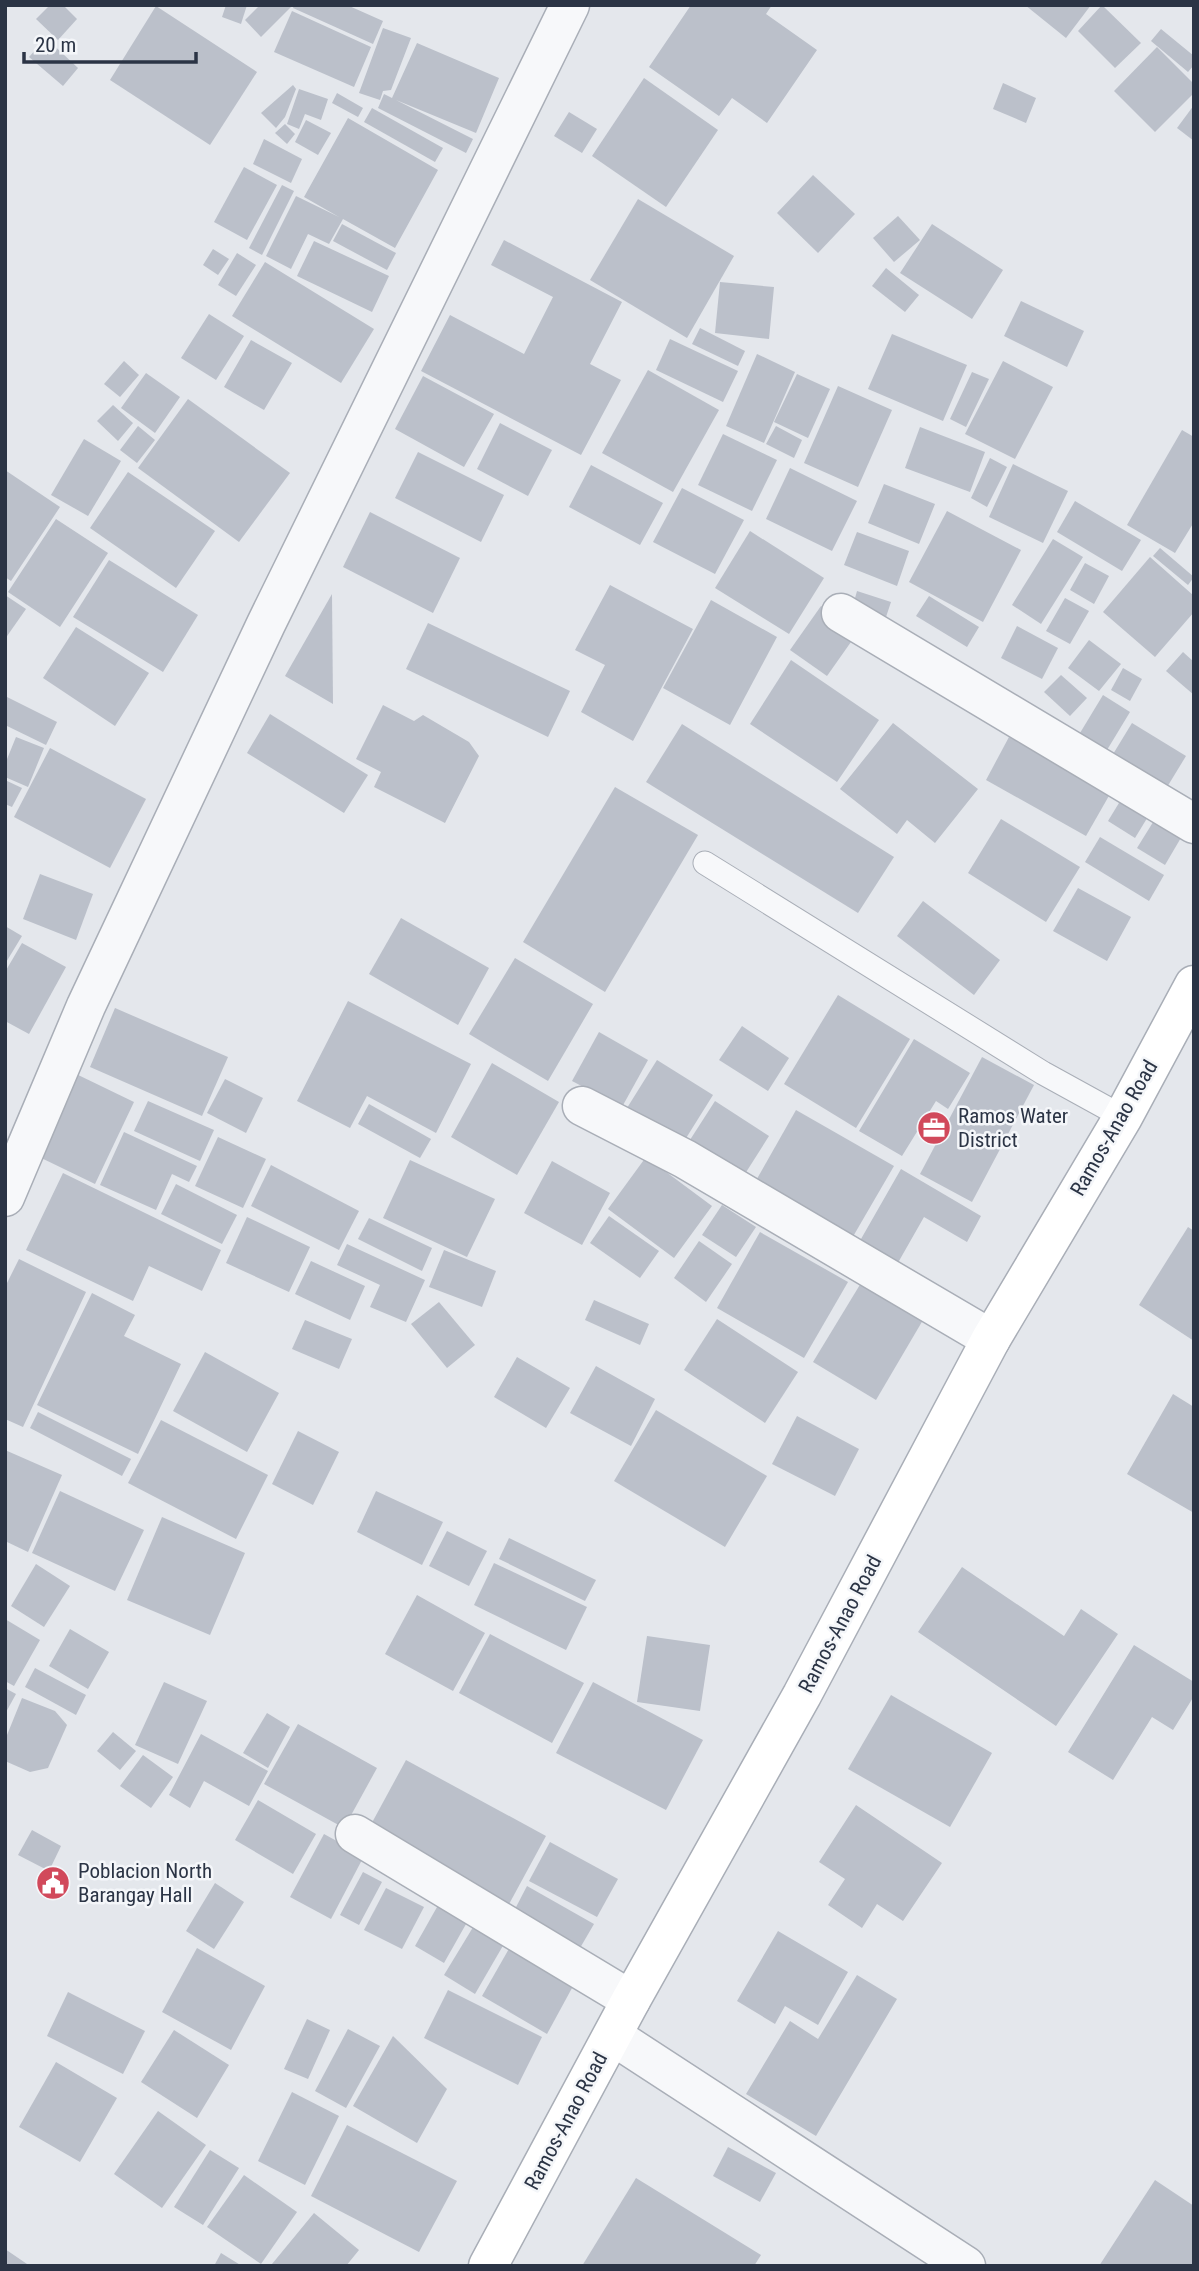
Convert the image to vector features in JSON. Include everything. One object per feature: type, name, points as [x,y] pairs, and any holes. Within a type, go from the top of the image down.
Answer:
[{"type":"main road","name":"Ramos-Anao Road","points":[[488,2266],[631,2000],[802,1695],[991,1339],[1123,1117],[1194,985]]},
{"type":"street","points":[[5,1197],[86,1006],[260,637],[570,5]]},
{"type":"street","points":[[841,613],[1194,824]]},
{"type":"street","points":[[582,1106],[685,1160],[991,1339]]},
{"type":"street","points":[[355,1834],[631,2000]]},
{"type":"street","points":[[613,2036],[966,2266]]},
{"type":"lane","points":[[705,863],[1043,1073],[1123,1117]]},
{"type":"building","points":[[50,5],[63,5],[77,19],[58,40],[36,19]]},
{"type":"building","points":[[226,5],[247,5],[241,24],[222,17]]},
{"type":"building","points":[[260,5],[293,5],[261,37],[245,20]]},
{"type":"building","points":[[294,5],[347,5],[383,21],[373,44],[293,8]]},
{"type":"building","points":[[691,5],[772,5],[766,14],[817,50],[767,123],[732,98],[719,116],[649,67]]},
{"type":"building","points":[[1025,5],[1091,5],[1066,38]]},
{"type":"building","points":[[1102,5],[1141,43],[1115,68],[1078,31]]},
{"type":"building","points":[[156,6],[257,72],[210,145],[110,80]]},
{"type":"building","points":[[292,11],[371,47],[354,87],[274,52]]},
{"type":"building","points":[[383,28],[411,38],[391,90],[383,91],[380,100],[359,93]]},
{"type":"building","points":[[1161,29],[1194,56],[1194,65],[1188,72],[1151,41]]},
{"type":"building","points":[[46,38],[78,68],[63,86],[29,57]]},
{"type":"building","points":[[417,43],[499,78],[476,133],[396,100],[473,139],[466,153],[378,108],[384,94],[392,98]]},
{"type":"building","points":[[1157,47],[1194,84],[1194,93],[1155,132],[1114,91]]},
{"type":"building","points":[[644,78],[718,130],[666,207],[592,156]]},
{"type":"building","points":[[1003,83],[1036,98],[1026,123],[993,109]]},
{"type":"building","points":[[293,85],[296,89],[285,117],[276,128],[261,113]]},
{"type":"building","points":[[299,89],[328,99],[321,120],[305,114],[299,129],[287,124]]},
{"type":"building","points":[[337,93],[363,108],[358,117],[332,103]]},
{"type":"building","points":[[1194,105],[1194,141],[1177,128]]},
{"type":"building","points":[[372,108],[443,148],[435,162],[364,122]]},
{"type":"building","points":[[569,112],[597,129],[582,153],[554,136]]},
{"type":"building","points":[[348,118],[438,170],[395,248],[343,219],[329,244],[308,234],[291,269],[266,256],[296,196],[339,217],[304,197]]},
{"type":"building","points":[[306,120],[331,133],[318,155],[295,142]]},
{"type":"building","points":[[285,124],[295,134],[287,144],[275,133]]},
{"type":"building","points":[[264,139],[302,159],[291,183],[253,164]]},
{"type":"building","points":[[244,167],[277,185],[247,240],[214,222]]},
{"type":"building","points":[[813,175],[855,214],[818,253],[777,213]]},
{"type":"building","points":[[282,185],[294,191],[262,255],[249,248]]},
{"type":"building","points":[[638,199],[734,256],[687,338],[590,280]]},
{"type":"building","points":[[898,216],[920,240],[894,262],[873,238]]},
{"type":"building","points":[[342,224],[396,253],[387,270],[333,241]]},
{"type":"building","points":[[932,224],[1003,270],[972,319],[900,273]]},
{"type":"building","points":[[504,240],[622,302],[590,364],[621,380],[581,455],[421,371],[450,315],[524,354],[553,297],[491,265]]},
{"type":"building","points":[[314,241],[389,276],[372,312],[297,276]]},
{"type":"building","points":[[213,249],[229,259],[218,275],[203,265]]},
{"type":"building","points":[[237,253],[256,265],[236,296],[218,285]]},
{"type":"building","points":[[265,262],[374,329],[341,383],[232,316]]},
{"type":"building","points":[[886,268],[919,295],[905,312],[872,286]]},
{"type":"building","points":[[720,282],[774,287],[769,339],[715,333]]},
{"type":"building","points":[[1021,301],[1084,331],[1067,367],[1004,336]]},
{"type":"building","points":[[209,314],[244,336],[216,380],[181,358]]},
{"type":"building","points":[[700,328],[745,351],[738,366],[692,344]]},
{"type":"building","points":[[892,334],[967,365],[943,421],[868,389]]},
{"type":"building","points":[[670,339],[738,371],[723,402],[656,370]]},
{"type":"building","points":[[251,340],[292,363],[264,410],[224,387]]},
{"type":"building","points":[[757,354],[795,372],[764,443],[726,426]]},
{"type":"building","points":[[124,361],[139,375],[120,397],[104,384]]},
{"type":"building","points":[[1003,361],[1053,387],[1015,459],[965,434]]},
{"type":"building","points":[[648,370],[719,410],[673,492],[602,453]]},
{"type":"building","points":[[972,372],[989,379],[966,427],[950,419]]},
{"type":"building","points":[[146,373],[180,397],[155,433],[121,408]]},
{"type":"building","points":[[797,374],[830,389],[808,438],[774,422]]},
{"type":"building","points":[[423,376],[494,414],[464,467],[395,429]]},
{"type":"building","points":[[838,386],[892,410],[858,487],[804,463]]},
{"type":"building","points":[[188,399],[290,473],[239,542],[138,468]]},
{"type":"building","points":[[113,405],[133,423],[118,441],[97,421]]},
{"type":"building","points":[[500,423],[552,450],[528,496],[477,469]]},
{"type":"building","points":[[138,426],[155,440],[137,463],[120,450]]},
{"type":"building","points":[[776,426],[802,440],[794,458],[766,444]]},
{"type":"building","points":[[920,427],[985,452],[970,492],[905,468]]},
{"type":"building","points":[[1182,430],[1194,437],[1194,522],[1175,553],[1127,525]]},
{"type":"building","points":[[723,434],[777,460],[752,511],[698,485]]},
{"type":"building","points":[[84,439],[121,461],[88,516],[51,495]]},
{"type":"building","points":[[418,452],[504,495],[481,542],[395,498]]},
{"type":"building","points":[[990,458],[1007,467],[987,507],[971,498]]},
{"type":"building","points":[[1013,464],[1068,491],[1043,543],[989,517]]},
{"type":"building","points":[[591,465],[663,503],[640,545],[569,507]]},
{"type":"building","points":[[790,468],[857,501],[832,551],[766,519]]},
{"type":"building","points":[[5,470],[60,507],[11,581],[5,577]]},
{"type":"building","points":[[128,472],[215,531],[176,588],[90,528]]},
{"type":"building","points":[[884,484],[935,504],[919,544],[868,523]]},
{"type":"building","points":[[682,488],[744,520],[715,574],[653,542]]},
{"type":"building","points":[[1075,501],[1141,540],[1122,571],[1057,532]]},
{"type":"building","points":[[947,511],[1021,550],[983,622],[909,582]]},
{"type":"building","points":[[370,512],[460,558],[433,613],[343,567]]},
{"type":"building","points":[[56,519],[108,553],[60,627],[8,592]]},
{"type":"building","points":[[750,531],[824,578],[789,634],[715,588]]},
{"type":"building","points":[[857,532],[909,551],[897,586],[844,565]]},
{"type":"building","points":[[1053,539],[1083,557],[1041,624],[1012,605]]},
{"type":"building","points":[[1160,548],[1194,577],[1188,585],[1153,556]]},
{"type":"building","points":[[1150,557],[1194,596],[1194,612],[1155,657],[1103,612]]},
{"type":"building","points":[[109,560],[198,615],[163,672],[73,617]]},
{"type":"building","points":[[1085,563],[1109,576],[1094,604],[1070,590]]},
{"type":"building","points":[[610,585],[693,629],[633,741],[581,712],[605,665],[575,650]]},
{"type":"building","points":[[857,591],[891,602],[885,620],[852,609]]},
{"type":"building","points":[[332,594],[333,704],[285,676]]},
{"type":"building","points":[[5,595],[26,609],[5,639]]},
{"type":"building","points":[[929,596],[979,627],[967,647],[916,616]]},
{"type":"building","points":[[1065,598],[1089,611],[1070,644],[1046,631]]},
{"type":"building","points":[[711,600],[777,637],[730,725],[663,688]]},
{"type":"building","points":[[821,606],[858,632],[827,676],[790,650]]},
{"type":"building","points":[[428,623],[570,691],[548,737],[406,669]]},
{"type":"building","points":[[1017,626],[1058,648],[1042,679],[1001,658]]},
{"type":"building","points":[[76,627],[149,673],[115,726],[43,678]]},
{"type":"building","points":[[1089,640],[1121,664],[1099,691],[1068,668]]},
{"type":"building","points":[[1183,652],[1194,662],[1194,695],[1166,671]]},
{"type":"building","points":[[791,660],[879,720],[837,782],[750,724]]},
{"type":"building","points":[[1123,668],[1142,679],[1130,701],[1111,690]]},
{"type":"building","points":[[1061,675],[1087,698],[1070,716],[1044,692]]},
{"type":"building","points":[[1103,695],[1130,712],[1107,750],[1080,733]]},
{"type":"building","points":[[5,696],[57,722],[46,745],[5,725]]},
{"type":"building","points":[[383,705],[414,721],[423,715],[469,742],[479,756],[445,823],[374,787],[381,772],[356,759]]},
{"type":"building","points":[[270,714],[368,775],[344,813],[247,753]]},
{"type":"building","points":[[893,723],[978,789],[935,843],[907,820],[897,834],[840,789]]},
{"type":"building","points":[[1132,723],[1186,756],[1161,797],[1107,764]]},
{"type":"building","points":[[682,724],[894,857],[858,913],[646,782]]},
{"type":"building","points":[[16,737],[44,748],[28,787],[5,777],[5,764]]},
{"type":"building","points":[[1009,737],[1110,794],[1086,836],[986,780]]},
{"type":"building","points":[[50,748],[146,799],[110,868],[14,817]]},
{"type":"building","points":[[5,780],[22,788],[12,807],[5,804]]},
{"type":"building","points":[[615,787],[698,835],[605,992],[523,942]]},
{"type":"building","points":[[1122,798],[1149,815],[1135,838],[1108,821]]},
{"type":"building","points":[[1001,819],[1080,867],[1046,922],[968,873]]},
{"type":"building","points":[[1155,819],[1182,836],[1165,865],[1137,848]]},
{"type":"building","points":[[1100,837],[1164,875],[1149,901],[1085,862]]},
{"type":"building","points":[[40,874],[93,894],[76,940],[23,919]]},
{"type":"building","points":[[1078,888],[1131,917],[1107,961],[1053,931]]},
{"type":"building","points":[[923,901],[1000,960],[974,995],[897,936]]},
{"type":"building","points":[[401,918],[489,968],[458,1025],[369,974]]},
{"type":"building","points":[[5,926],[22,936],[5,964]]},
{"type":"building","points":[[22,943],[66,967],[29,1034],[5,1021],[5,972]]},
{"type":"building","points":[[515,958],[593,1004],[548,1081],[469,1034]]},
{"type":"building","points":[[838,995],[910,1039],[856,1128],[784,1084]]},
{"type":"building","points":[[348,1001],[471,1064],[436,1133],[367,1096],[350,1128],[297,1101]]},
{"type":"building","points":[[115,1008],[228,1057],[202,1116],[90,1067]]},
{"type":"building","points":[[742,1026],[789,1058],[768,1091],[719,1060]]},
{"type":"building","points":[[599,1032],[648,1060],[622,1107],[572,1081]]},
{"type":"building","points":[[914,1039],[970,1073],[948,1109],[936,1101],[902,1156],[859,1131]]},
{"type":"building","points":[[982,1057],[1034,1085],[972,1202],[920,1174]]},
{"type":"building","points":[[657,1060],[713,1095],[683,1143],[627,1108]]},
{"type":"building","points":[[492,1063],[559,1102],[517,1175],[451,1137]]},
{"type":"building","points":[[72,1072],[134,1102],[95,1184],[33,1154]]},
{"type":"building","points":[[225,1079],[263,1098],[246,1133],[207,1113]]},
{"type":"building","points":[[148,1101],[214,1130],[200,1161],[134,1131]]},
{"type":"building","points":[[715,1101],[769,1136],[743,1177],[688,1143]]},
{"type":"building","points":[[369,1104],[431,1139],[420,1158],[358,1124]]},
{"type":"building","points":[[796,1110],[894,1166],[851,1240],[754,1184]]},
{"type":"building","points":[[124,1132],[197,1166],[189,1182],[172,1174],[156,1210],[100,1185]]},
{"type":"building","points":[[218,1137],[266,1159],[243,1208],[195,1186]]},
{"type":"building","points":[[646,1157],[712,1206],[674,1258],[608,1209]]},
{"type":"building","points":[[410,1160],[495,1199],[467,1257],[383,1218]]},
{"type":"building","points":[[552,1161],[610,1193],[582,1245],[524,1213]]},
{"type":"building","points":[[271,1165],[359,1211],[339,1250],[251,1206]]},
{"type":"building","points":[[901,1169],[981,1216],[967,1242],[924,1217],[895,1268],[857,1246]]},
{"type":"building","points":[[63,1173],[221,1250],[202,1291],[149,1266],[133,1301],[26,1250]]},
{"type":"building","points":[[176,1184],[237,1215],[222,1244],[161,1214]]},
{"type":"building","points":[[722,1205],[756,1227],[736,1257],[702,1235]]},
{"type":"building","points":[[609,1216],[659,1251],[640,1278],[590,1243]]},
{"type":"building","points":[[247,1217],[310,1247],[289,1292],[226,1263]]},
{"type":"building","points":[[369,1218],[432,1248],[422,1271],[358,1239]]},
{"type":"building","points":[[1188,1227],[1194,1231],[1194,1341],[1139,1305]]},
{"type":"building","points":[[760,1232],[848,1282],[804,1358],[717,1308]]},
{"type":"building","points":[[699,1241],[732,1264],[706,1302],[674,1278]]},
{"type":"building","points":[[347,1244],[425,1280],[406,1322],[370,1307],[380,1285],[337,1265]]},
{"type":"building","points":[[444,1250],[496,1271],[482,1307],[429,1287]]},
{"type":"building","points":[[19,1259],[86,1292],[23,1427],[5,1419],[5,1287]]},
{"type":"building","points":[[311,1261],[365,1286],[350,1320],[295,1294]]},
{"type":"building","points":[[861,1283],[923,1320],[876,1400],[813,1362]]},
{"type":"building","points":[[92,1293],[135,1315],[124,1336],[181,1364],[138,1454],[37,1405]]},
{"type":"building","points":[[594,1300],[649,1324],[640,1345],[585,1320]]},
{"type":"building","points":[[439,1302],[475,1345],[447,1368],[411,1324]]},
{"type":"building","points":[[717,1319],[798,1372],[765,1423],[684,1370]]},
{"type":"building","points":[[305,1320],[352,1339],[339,1369],[292,1349]]},
{"type":"building","points":[[205,1352],[279,1393],[247,1452],[173,1411]]},
{"type":"building","points":[[517,1357],[570,1388],[546,1428],[494,1397]]},
{"type":"building","points":[[596,1366],[655,1399],[631,1446],[570,1413]]},
{"type":"building","points":[[1173,1394],[1194,1407],[1194,1513],[1127,1474]]},
{"type":"building","points":[[656,1410],[767,1476],[725,1547],[614,1481]]},
{"type":"building","points":[[38,1412],[131,1459],[122,1476],[30,1428]]},
{"type":"building","points":[[797,1416],[859,1449],[835,1496],[772,1464]]},
{"type":"building","points":[[161,1420],[268,1475],[236,1539],[128,1483]]},
{"type":"building","points":[[298,1431],[339,1452],[313,1505],[272,1484]]},
{"type":"building","points":[[5,1450],[62,1475],[28,1552],[5,1541]]},
{"type":"building","points":[[60,1491],[144,1530],[115,1591],[32,1553]]},
{"type":"building","points":[[376,1491],[443,1522],[422,1565],[357,1532]]},
{"type":"building","points":[[162,1517],[245,1553],[210,1635],[127,1600]]},
{"type":"building","points":[[447,1531],[487,1551],[469,1586],[429,1566]]},
{"type":"building","points":[[509,1538],[596,1580],[585,1601],[499,1559]]},
{"type":"building","points":[[494,1563],[587,1607],[566,1650],[474,1605]]},
{"type":"building","points":[[36,1564],[70,1586],[44,1627],[11,1606]]},
{"type":"building","points":[[962,1567],[1064,1636],[1081,1609],[1118,1634],[1056,1726],[918,1632]]},
{"type":"building","points":[[417,1595],[485,1633],[453,1691],[385,1654]]},
{"type":"building","points":[[5,1619],[40,1640],[14,1686],[5,1681]]},
{"type":"building","points":[[70,1629],[109,1652],[88,1689],[49,1666]]},
{"type":"building","points":[[490,1634],[584,1683],[552,1743],[459,1693]]},
{"type":"building","points":[[647,1636],[710,1645],[700,1711],[637,1702]]},
{"type":"building","points":[[1134,1645],[1194,1682],[1194,1696],[1173,1730],[1152,1717],[1113,1780],[1068,1752]]},
{"type":"building","points":[[35,1668],[86,1695],[76,1715],[25,1687]]},
{"type":"building","points":[[164,1682],[207,1701],[178,1764],[135,1745]]},
{"type":"building","points":[[593,1682],[703,1740],[666,1810],[556,1753]]},
{"type":"building","points":[[5,1688],[16,1694],[5,1714]]},
{"type":"building","points":[[891,1695],[992,1753],[950,1827],[848,1769]]},
{"type":"building","points":[[22,1698],[55,1711],[67,1725],[48,1768],[30,1772],[5,1761],[5,1740]]},
{"type":"building","points":[[267,1713],[290,1727],[268,1768],[243,1753]]},
{"type":"building","points":[[298,1724],[377,1768],[344,1828],[264,1784]]},
{"type":"building","points":[[113,1732],[136,1751],[120,1770],[97,1751]]},
{"type":"building","points":[[201,1734],[268,1771],[249,1806],[204,1781],[190,1808],[169,1795]]},
{"type":"building","points":[[143,1755],[173,1777],[151,1808],[120,1786]]},
{"type":"building","points":[[406,1760],[546,1836],[508,1906],[368,1830]]},
{"type":"building","points":[[258,1800],[316,1834],[293,1874],[235,1840]]},
{"type":"building","points":[[856,1805],[942,1863],[903,1921],[877,1904],[862,1928],[828,1905],[845,1879],[819,1862]]},
{"type":"building","points":[[32,1830],[61,1846],[49,1871],[18,1855]]},
{"type":"building","points":[[324,1834],[364,1856],[331,1919],[290,1897]]},
{"type":"building","points":[[550,1842],[618,1879],[597,1917],[529,1881]]},
{"type":"building","points":[[363,1872],[382,1882],[359,1925],[340,1915]]},
{"type":"building","points":[[215,1883],[244,1902],[214,1949],[186,1931]]},
{"type":"building","points":[[527,1886],[594,1924],[580,1948],[514,1911]]},
{"type":"building","points":[[386,1888],[424,1907],[402,1949],[364,1930]]},
{"type":"building","points":[[441,1900],[470,1917],[444,1963],[415,1946]]},
{"type":"building","points":[[478,1919],[508,1937],[475,1994],[444,1975]]},
{"type":"building","points":[[778,1931],[848,1972],[818,2025],[785,2006],[775,2024],[737,2001]]},
{"type":"building","points":[[514,1940],[578,1977],[547,2034],[482,1996]]},
{"type":"building","points":[[197,1948],[265,1986],[231,2050],[162,2012]]},
{"type":"building","points":[[857,1975],[897,1999],[816,2136],[746,2094],[790,2021],[818,2039]]},
{"type":"building","points":[[448,1990],[542,2037],[518,2085],[424,2038]]},
{"type":"building","points":[[68,1992],[145,2031],[123,2074],[47,2036]]},
{"type":"building","points":[[307,2019],[330,2030],[308,2079],[284,2069]]},
{"type":"building","points":[[348,2029],[380,2046],[346,2108],[315,2091]]},
{"type":"building","points":[[174,2030],[229,2065],[197,2118],[141,2082]]},
{"type":"building","points":[[393,2036],[447,2089],[417,2143],[353,2106]]},
{"type":"building","points":[[56,2062],[117,2098],[80,2162],[19,2127]]},
{"type":"building","points":[[292,2092],[339,2116],[305,2185],[258,2161]]},
{"type":"building","points":[[158,2111],[206,2145],[162,2208],[114,2174]]},
{"type":"building","points":[[347,2125],[457,2181],[419,2252],[311,2196]]},
{"type":"building","points":[[728,2147],[776,2173],[760,2202],[713,2176]]},
{"type":"building","points":[[210,2150],[239,2168],[203,2225],[174,2207]]},
{"type":"building","points":[[244,2175],[297,2212],[261,2264],[207,2227]]},
{"type":"building","points":[[636,2178],[761,2255],[754,2266],[582,2266]]},
{"type":"building","points":[[1155,2180],[1194,2206],[1194,2266],[1099,2266]]},
{"type":"building","points":[[314,2213],[359,2250],[346,2266],[272,2264]]},
{"type":"building","points":[[5,2249],[30,2266],[5,2266]]},
{"type":"building","points":[[221,2253],[242,2266],[214,2266]]},
{"type":"place","name":"Ramos Water District","points":[[934,1128]]},
{"type":"place","name":"Poblacion North Barangay Hall","points":[[53,1883]]}]
